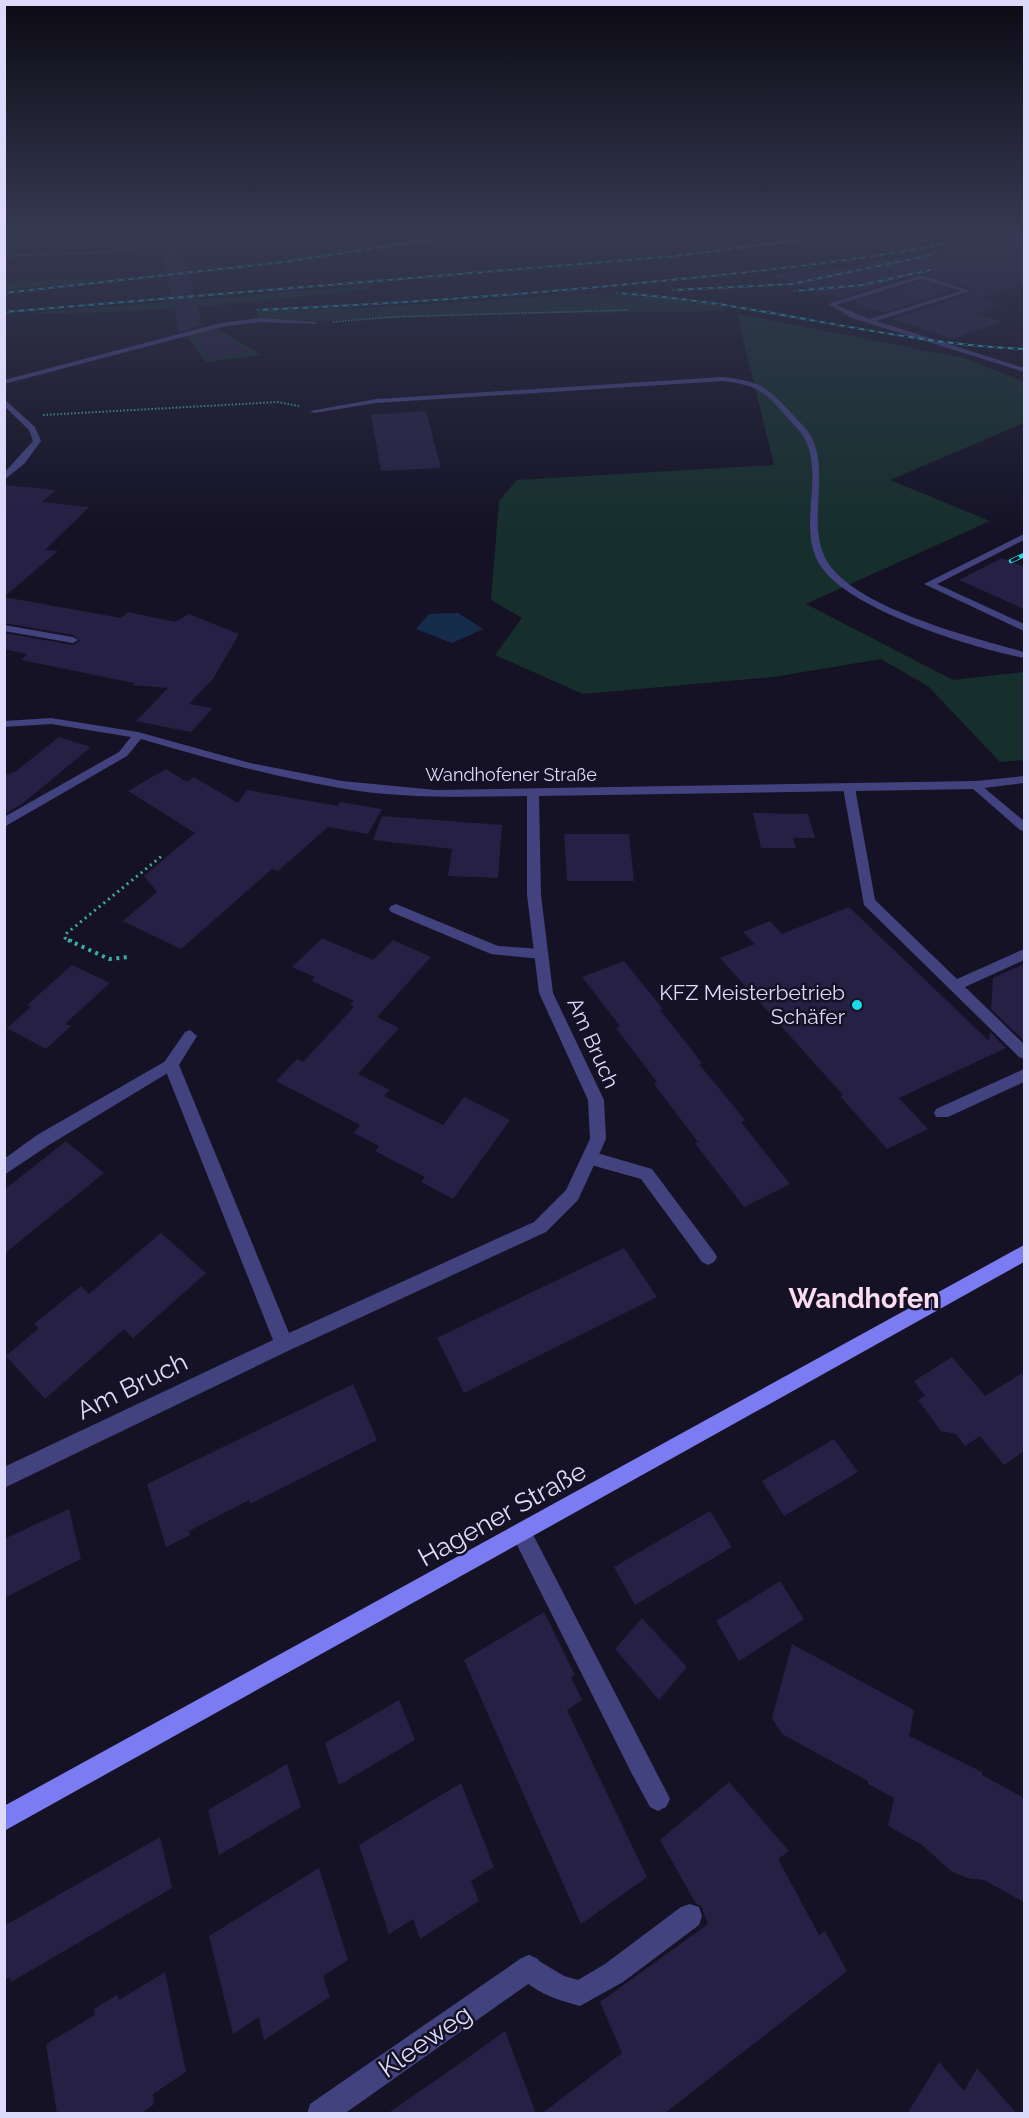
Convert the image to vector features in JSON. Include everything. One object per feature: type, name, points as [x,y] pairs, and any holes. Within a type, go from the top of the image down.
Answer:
[{"type":"main road","name":"Hagener Straße","points":[[4,1819],[522,1534],[1024,1253]]},
{"type":"street","points":[[4,382],[198,332]]},
{"type":"street","points":[[907,332],[1024,370]]},
{"type":"street","points":[[314,411],[376,401],[723,379],[752,382],[770,391],[810,441],[815,459],[816,545],[827,568],[856,593],[897,613],[970,640],[1024,655]]},
{"type":"street","points":[[4,401],[32,429],[37,441],[22,461],[4,478]]},
{"type":"street","points":[[4,418],[22,417]]},
{"type":"street","points":[[1024,537],[929,584],[1024,628]]},
{"type":"street","points":[[4,628],[73,640]]},
{"type":"street","name":"Wandhofener Straße","points":[[4,724],[51,721],[138,735],[248,766],[342,785],[436,794],[976,785],[1024,780]]},
{"type":"street","points":[[4,823],[123,754],[138,735]]},
{"type":"street","points":[[976,785],[1024,827]]},
{"type":"street","points":[[849,788],[869,903],[1024,1053]]},
{"type":"street","name":"Am Bruch","points":[[4,1478],[284,1344],[540,1227],[572,1195],[598,1139],[596,1100],[546,993],[534,895],[533,794]]},
{"type":"street","points":[[396,909],[496,951],[541,954]]},
{"type":"street","points":[[955,986],[1024,954]]},
{"type":"street","points":[[4,1168],[43,1140],[171,1064],[190,1036]]},
{"type":"street","points":[[171,1064],[284,1344]]},
{"type":"street","points":[[942,1113],[1024,1075]]},
{"type":"street","points":[[590,1158],[646,1174],[708,1257]]},
{"type":"street","points":[[522,1534],[558,1601],[599,1689],[658,1798]]},
{"type":"street","name":"Kleeweg","points":[[321,2114],[529,1968],[558,1986],[580,1993],[614,1973],[690,1916]]},
{"type":"path","points":[[22,417],[278,402],[314,411]]},
{"type":"path","points":[[130,957],[109,959],[65,938],[67,933],[163,855]]},
{"type":"green space","points":[[200,332],[223,332],[262,355],[206,362],[186,335]]},
{"type":"green space","points":[[741,332],[829,332],[964,358],[1024,382],[1024,423],[890,480],[990,521],[806,604],[953,680],[1024,672],[1024,760],[1000,762],[928,686],[881,659],[773,677],[583,694],[495,655],[522,618],[491,600],[499,501],[517,480],[774,465]]},
{"type":"water","points":[[458,613],[483,629],[452,643],[416,629],[429,614]]},
{"type":"building","points":[[216,332],[251,353],[207,358],[195,336]]},
{"type":"building","points":[[931,332],[973,332],[952,339]]},
{"type":"building","points":[[426,411],[441,468],[381,471],[371,415]]},
{"type":"building","points":[[4,485],[56,490],[42,502],[89,507],[45,550],[58,551],[4,597]]},
{"type":"building","points":[[1002,558],[1024,567],[1024,609],[959,580]]},
{"type":"building","points":[[4,597],[121,618],[128,612],[175,622],[189,614],[239,634],[213,679],[189,704],[213,708],[191,732],[136,721],[168,688],[132,685],[134,683],[21,660],[27,654],[4,649],[4,633],[73,645],[80,641],[73,635],[4,623]]},
{"type":"building","points":[[59,737],[91,747],[22,804],[4,814],[4,776],[16,771]]},
{"type":"building","points":[[166,769],[187,782],[194,777],[238,803],[247,790],[338,806],[340,802],[382,809],[368,834],[328,827],[278,871],[272,869],[181,949],[123,921],[157,892],[144,876],[195,833],[128,791]]},
{"type":"building","points":[[753,813],[808,814],[815,838],[793,838],[796,848],[761,848]]},
{"type":"building","points":[[382,816],[502,825],[498,878],[448,876],[452,849],[373,840]]},
{"type":"building","points":[[564,834],[629,834],[634,881],[567,881]]},
{"type":"building","name":"KFZ Meisterbetrieb Schäfer","points":[[849,907],[989,1041],[990,1032],[1006,1048],[899,1098],[928,1129],[887,1149],[840,1096],[843,1095],[720,958],[755,944],[743,932],[770,921],[782,934]]},
{"type":"building","points":[[322,938],[373,960],[393,940],[431,957],[377,1017],[399,1028],[358,1074],[390,1090],[384,1096],[443,1125],[464,1097],[510,1120],[453,1199],[421,1182],[425,1177],[375,1151],[379,1146],[354,1133],[360,1125],[276,1081],[297,1059],[303,1062],[354,1007],[350,1005],[354,1001],[312,981],[315,977],[292,967]]},
{"type":"building","points":[[624,961],[663,1009],[660,1010],[702,1063],[699,1064],[745,1120],[741,1122],[790,1184],[744,1207],[695,1143],[698,1142],[654,1084],[657,1082],[616,1028],[620,1026],[582,977]]},
{"type":"building","points":[[1024,964],[1023,1040],[991,1009],[993,978]]},
{"type":"building","points":[[72,965],[110,983],[65,1024],[71,1026],[46,1049],[7,1028],[31,1007],[27,1005]]},
{"type":"building","points":[[66,1141],[104,1173],[4,1254],[4,1190]]},
{"type":"building","points":[[161,1233],[206,1273],[133,1338],[124,1329],[45,1399],[6,1356],[39,1328],[34,1324],[81,1286],[89,1294]]},
{"type":"building","points":[[624,1248],[657,1297],[464,1393],[437,1338]]},
{"type":"building","points":[[952,1357],[985,1396],[1024,1372],[1024,1451],[1004,1465],[980,1436],[965,1446],[956,1434],[941,1431],[918,1400],[925,1396],[914,1381]]},
{"type":"building","points":[[353,1384],[377,1440],[250,1504],[249,1500],[189,1531],[190,1535],[166,1547],[147,1484]]},
{"type":"building","points":[[834,1439],[858,1472],[784,1516],[762,1481]]},
{"type":"building","points":[[69,1509],[81,1559],[4,1598],[4,1539]]},
{"type":"building","points":[[710,1511],[732,1547],[635,1605],[614,1567]]},
{"type":"building","points":[[780,1581],[804,1619],[739,1661],[716,1621]]},
{"type":"building","points":[[544,1612],[575,1675],[571,1677],[582,1700],[567,1710],[647,1877],[581,1924],[464,1660]]},
{"type":"building","points":[[642,1618],[687,1667],[659,1700],[615,1649]]},
{"type":"building","points":[[792,1644],[914,1710],[909,1736],[982,1772],[982,1775],[1024,1798],[1024,1902],[984,1880],[967,1878],[951,1871],[922,1845],[888,1826],[894,1798],[868,1784],[868,1781],[782,1734],[772,1718]]},
{"type":"building","points":[[399,1700],[415,1740],[339,1785],[325,1743]]},
{"type":"building","points":[[287,1764],[301,1807],[219,1855],[208,1810]]},
{"type":"building","points":[[729,1782],[789,1851],[778,1859],[819,1935],[825,1931],[847,1971],[664,2114],[541,2114],[622,2053],[600,2002],[708,1924],[701,1906],[696,1904],[660,1840]]},
{"type":"building","points":[[461,1783],[494,1867],[471,1881],[479,1901],[420,1939],[413,1919],[389,1934],[359,1845]]},
{"type":"building","points":[[160,1837],[172,1888],[11,1982],[10,1977],[4,1980],[4,1926]]},
{"type":"building","points":[[319,1868],[348,1960],[323,1976],[330,1997],[264,2040],[259,2017],[233,2034],[209,1936]]},
{"type":"building","points":[[165,1972],[186,2072],[153,2094],[154,2104],[141,2114],[57,2114],[46,2044],[95,2015],[94,2009],[117,1995],[119,2000]]},
{"type":"building","points":[[505,2031],[536,2114],[387,2114],[459,2064]]},
{"type":"building","points":[[939,2062],[964,2091],[977,2068],[1017,2114],[907,2114]]},
{"type":"railway","points":[[876,332],[921,339],[1024,349]]},
{"type":"railway","points":[[1011,561],[1024,555]]},
{"type":"place","name":"KFZ Meisterbetrieb Schäfer","points":[[857,1005]]},
{"type":"district","name":"Wandhofen","points":[[864,1299]]}]
